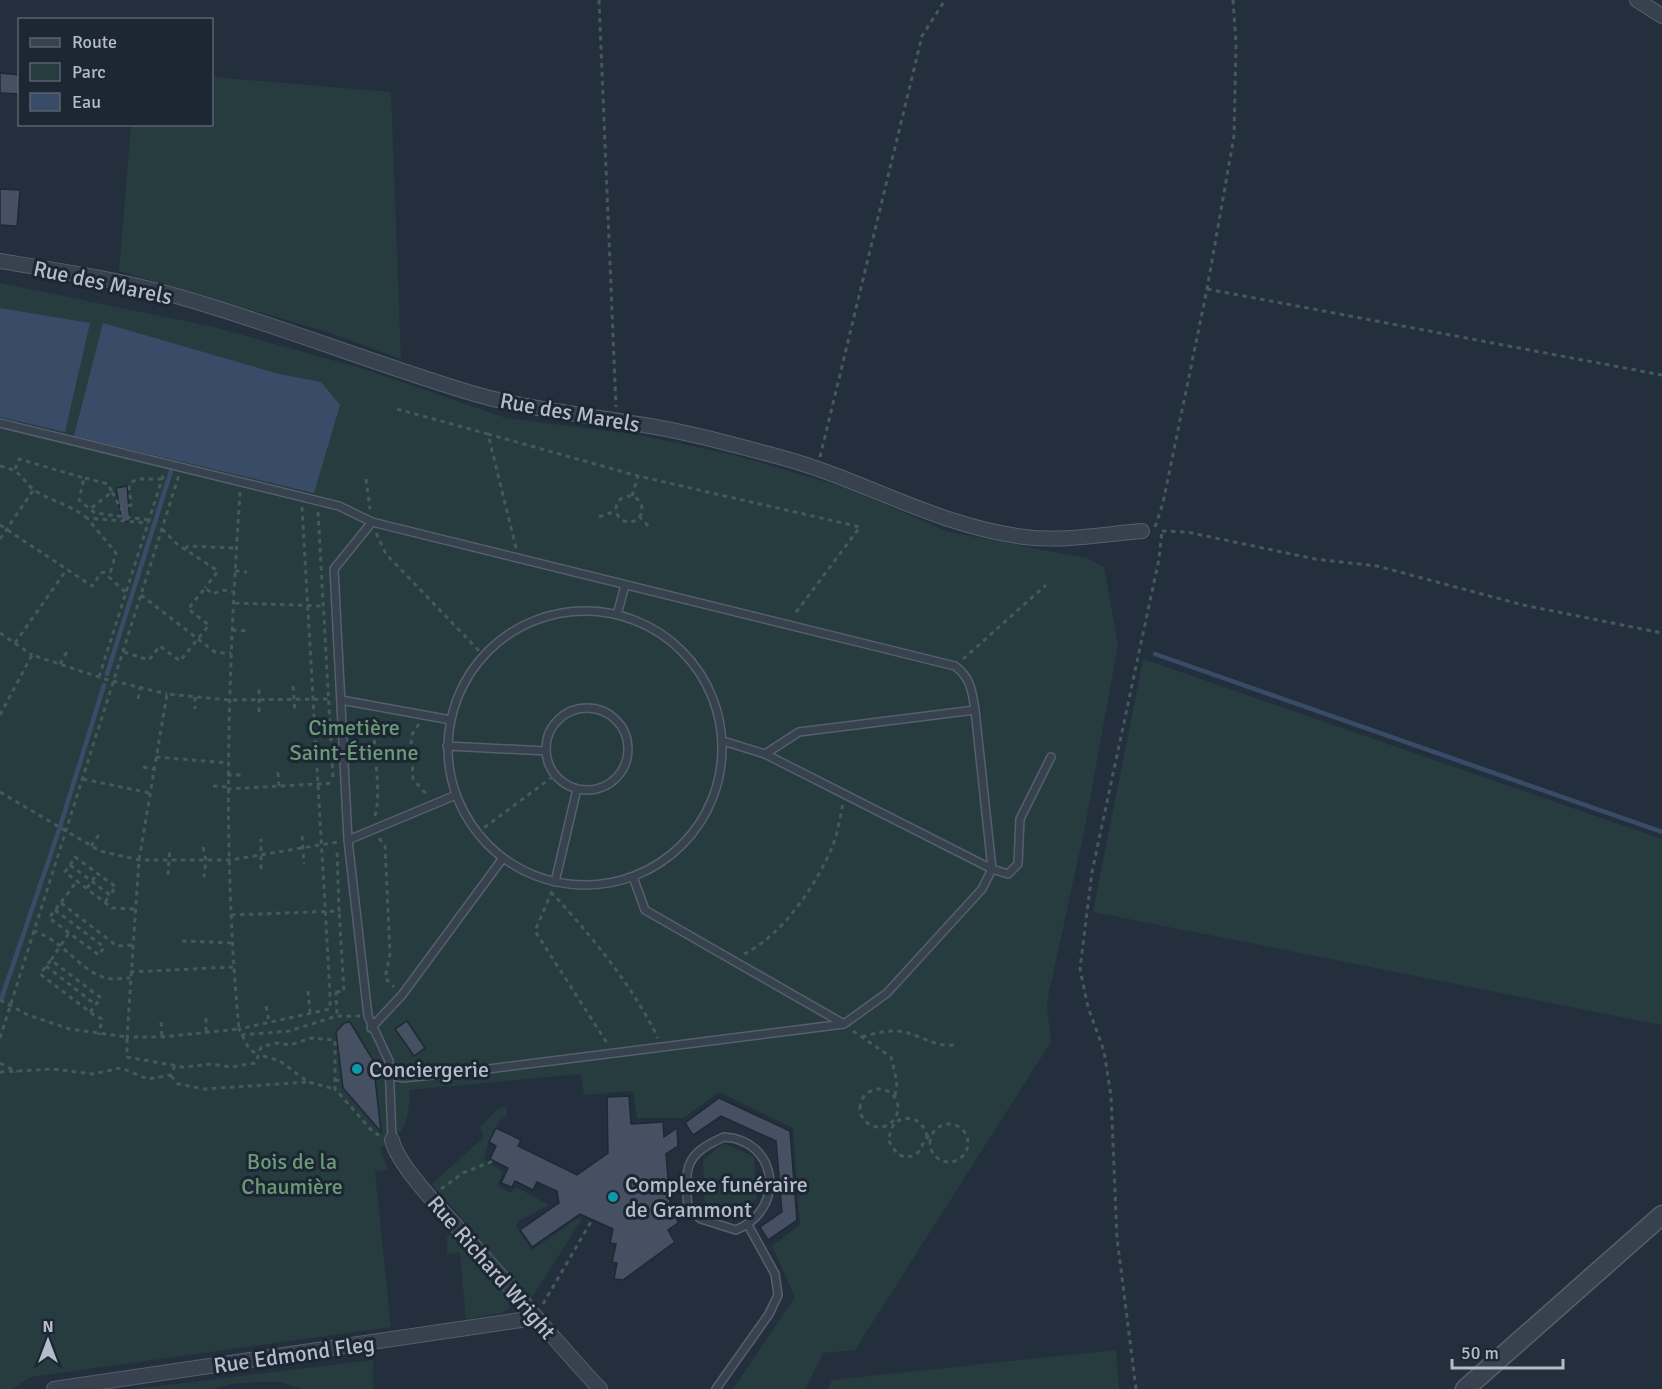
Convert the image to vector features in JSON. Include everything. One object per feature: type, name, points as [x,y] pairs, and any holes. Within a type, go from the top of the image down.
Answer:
[{"type":"street","points":[[1637,0],[1662,16]]},
{"type":"street","name":"Rue des Marels","points":[[0,261],[108,279],[181,297],[469,392],[556,413],[616,421],[715,440],[816,467],[858,482],[915,509],[992,531],[1025,538],[1056,539],[1142,531]]},
{"type":"street","name":"Rue Richard Wright","points":[[392,1140],[394,1148],[406,1167],[516,1293],[534,1318],[600,1389]]},
{"type":"street","points":[[1465,1389],[1662,1215]]},
{"type":"street","name":"Rue Edmond Fleg","points":[[54,1389],[534,1318]]},
{"type":"lane","points":[[0,423],[320,501],[339,506],[372,522],[955,666],[966,674],[972,687],[992,869],[982,889],[887,993],[844,1024],[453,1073],[402,1078],[389,1075]]},
{"type":"lane","points":[[372,522],[334,568],[348,840],[368,1016],[371,1028],[389,1061],[392,1140]]},
{"type":"lane","points":[[617,615],[625,585]]},
{"type":"lane","points":[[574,612],[617,615],[658,631],[691,660],[714,698],[723,741],[719,784],[700,824],[671,856],[633,877],[594,885],[555,882],[528,873],[503,858],[477,833],[456,795],[447,746],[451,720],[466,679],[494,645],[531,622],[574,612]]},
{"type":"lane","points":[[341,700],[451,720]]},
{"type":"lane","points":[[578,708],[601,710],[620,723],[629,744],[625,766],[610,784],[600,789],[577,789],[555,775],[546,750],[551,728],[568,712],[578,708]]},
{"type":"lane","points":[[765,754],[799,732],[975,710]]},
{"type":"lane","points":[[723,741],[765,754],[992,869],[1008,874],[1018,864],[1020,819],[1051,757]]},
{"type":"lane","points":[[447,746],[546,750]]},
{"type":"lane","points":[[555,882],[577,789]]},
{"type":"lane","points":[[348,840],[456,795]]},
{"type":"lane","points":[[371,1028],[402,995],[503,858]]},
{"type":"lane","points":[[633,877],[645,910],[844,1024]]},
{"type":"lane","points":[[724,1137],[738,1137],[756,1149],[766,1160],[770,1198],[760,1215],[748,1225],[736,1230],[722,1227],[701,1219],[688,1209],[685,1175],[688,1162],[707,1144],[724,1137]]},
{"type":"lane","points":[[716,1389],[769,1314],[778,1295],[775,1274],[748,1225]]},
{"type":"path","points":[[599,0],[616,421]]},
{"type":"path","points":[[816,467],[922,36],[945,0]]},
{"type":"path","points":[[1233,0],[1236,43],[1234,136],[1208,289],[1163,504],[1153,530],[1187,532],[1315,559],[1377,566],[1523,605],[1662,633]]},
{"type":"path","points":[[1208,289],[1662,375]]},
{"type":"path","points":[[397,409],[638,476],[860,527],[787,625]]},
{"type":"path","points":[[489,434],[519,559]]},
{"type":"path","points":[[15,469],[19,459],[108,484],[121,509],[131,505],[129,485],[136,479],[162,479]]},
{"type":"path","points":[[99,677],[167,464]]},
{"type":"path","points":[[0,466],[15,469],[34,489],[71,506],[87,518],[117,553],[109,577],[125,592]]},
{"type":"path","points":[[0,1038],[181,468]]},
{"type":"path","points":[[632,496],[638,476]]},
{"type":"path","points":[[84,478],[79,500],[95,513],[148,522]]},
{"type":"path","points":[[366,479],[372,522],[386,554],[485,657]]},
{"type":"path","points":[[241,482],[232,630],[227,788],[233,967],[239,1029],[249,1049],[255,1053]]},
{"type":"path","points":[[0,539],[34,489]]},
{"type":"path","points":[[90,509],[112,492]]},
{"type":"path","points":[[632,496],[620,499],[616,511],[620,518],[628,522],[639,516]]},
{"type":"path","points":[[632,496],[641,504],[639,516]]},
{"type":"path","points":[[0,1000],[28,1015],[70,1029],[99,1035],[127,1037],[162,1037],[239,1029],[330,1009],[302,497]]},
{"type":"path","points":[[320,501],[317,517],[334,795]]},
{"type":"path","points":[[598,517],[616,511]]},
{"type":"path","points":[[639,516],[651,529]]},
{"type":"path","points":[[87,518],[148,522]]},
{"type":"path","points":[[0,525],[92,586],[101,573],[112,571]]},
{"type":"path","points":[[124,652],[149,660],[160,646],[180,661],[208,625],[188,609],[218,571],[185,549],[162,529]]},
{"type":"path","points":[[1136,1389],[1117,1238],[1111,1096],[1104,1051],[1088,1007],[1080,969],[1092,872],[1159,559],[1162,531]]},
{"type":"path","points":[[185,549],[188,546],[236,548]]},
{"type":"path","points":[[15,644],[68,568]]},
{"type":"path","points":[[235,571],[247,572]]},
{"type":"path","points":[[955,666],[1046,585]]},
{"type":"path","points":[[205,588],[213,594],[222,590],[234,592]]},
{"type":"path","points":[[141,595],[216,652],[231,653]]},
{"type":"path","points":[[234,603],[323,606]]},
{"type":"path","points":[[232,630],[250,631]]},
{"type":"path","points":[[0,633],[32,655],[99,677],[167,694],[230,700],[341,700]]},
{"type":"path","points":[[60,664],[69,648]]},
{"type":"path","points":[[0,715],[32,655]]},
{"type":"path","points":[[259,686],[259,712]]},
{"type":"path","points":[[293,686],[295,712]]},
{"type":"path","points":[[138,699],[140,688]]},
{"type":"path","points":[[167,694],[139,860],[130,972],[127,1057],[175,1066],[210,1064],[231,1066],[256,1063],[261,1047],[276,1043],[290,1045],[311,1038],[335,1040],[335,1089]]},
{"type":"path","points":[[195,697],[195,709]]},
{"type":"path","points":[[378,707],[374,729],[379,801],[372,830],[385,846],[390,954],[385,978],[402,995]]},
{"type":"path","points":[[425,715],[411,736],[413,780],[435,803]]},
{"type":"path","points":[[156,757],[228,763]]},
{"type":"path","points":[[143,767],[154,769]]},
{"type":"path","points":[[279,786],[278,773],[281,773]]},
{"type":"path","points":[[227,775],[241,775]]},
{"type":"path","points":[[477,833],[555,775]]},
{"type":"path","points":[[83,779],[150,793]]},
{"type":"path","points":[[213,786],[227,788],[333,783]]},
{"type":"path","points":[[0,792],[100,851],[139,860],[230,860],[348,840]]},
{"type":"path","points":[[731,960],[754,949],[794,912],[833,844],[845,795]]},
{"type":"path","points":[[91,846],[100,832]]},
{"type":"path","points":[[302,836],[304,864]]},
{"type":"path","points":[[261,839],[263,854],[261,869]]},
{"type":"path","points":[[330,993],[344,991],[337,842]]},
{"type":"path","points":[[203,847],[206,860],[204,877]]},
{"type":"path","points":[[168,874],[170,848]]},
{"type":"path","points":[[105,902],[116,887],[75,857],[65,872],[112,908],[134,909]]},
{"type":"path","points":[[70,865],[110,895]]},
{"type":"path","points":[[87,888],[97,874]]},
{"type":"path","points":[[77,881],[49,918],[99,955],[110,940]]},
{"type":"path","points":[[555,882],[535,931],[612,1053]]},
{"type":"path","points":[[551,892],[578,921],[640,1007],[662,1046]]},
{"type":"path","points":[[60,903],[117,946],[132,945]]},
{"type":"path","points":[[55,910],[104,947]]},
{"type":"path","points":[[231,915],[339,911]]},
{"type":"path","points":[[76,926],[82,919]]},
{"type":"path","points":[[33,932],[45,934],[105,978],[130,978]]},
{"type":"path","points":[[69,933],[63,946],[40,974],[102,1019],[99,1035]]},
{"type":"path","points":[[80,941],[86,933]]},
{"type":"path","points":[[182,941],[232,943]]},
{"type":"path","points":[[51,960],[101,998],[90,1012]]},
{"type":"path","points":[[46,966],[96,1005]]},
{"type":"path","points":[[130,972],[233,967]]},
{"type":"path","points":[[65,992],[70,985]]},
{"type":"path","points":[[80,992],[85,985]]},
{"type":"path","points":[[308,991],[310,1013]]},
{"type":"path","points":[[336,992],[337,1016]]},
{"type":"path","points":[[266,1006],[269,1022]]},
{"type":"path","points":[[241,1035],[289,1031],[337,1016],[368,1016]]},
{"type":"path","points":[[206,1018],[206,1033]]},
{"type":"path","points":[[161,1022],[162,1037]]},
{"type":"path","points":[[844,1024],[891,1057],[897,1082],[895,1096],[899,1108],[897,1120],[890,1128],[888,1140],[898,1155],[917,1154],[922,1150],[927,1137],[940,1125],[959,1127],[964,1131],[968,1144],[964,1156],[946,1163],[935,1157],[929,1146],[931,1134]]},
{"type":"path","points":[[862,1037],[879,1032],[903,1032],[929,1042],[954,1046]]},
{"type":"path","points":[[263,1056],[280,1061],[308,1082]]},
{"type":"path","points":[[0,1063],[19,1072]]},
{"type":"path","points":[[171,1075],[175,1066]]},
{"type":"path","points":[[0,1072],[53,1068],[93,1074],[121,1068],[148,1079],[171,1075]]},
{"type":"path","points":[[171,1075],[178,1084],[204,1089],[308,1082],[335,1089],[374,1133],[392,1140]]},
{"type":"path","points":[[335,1080],[342,1081]]},
{"type":"path","points":[[895,1096],[884,1089],[871,1090],[862,1098],[860,1110],[870,1125],[883,1127],[897,1120],[912,1118],[918,1121],[927,1137]]},
{"type":"path","points":[[435,1201],[438,1192],[463,1173],[493,1161]]},
{"type":"path","points":[[534,1318],[592,1220]]},
{"type":"green space","points":[[213,77],[391,92],[401,359],[327,332],[119,271],[131,126],[213,126]]},
{"type":"green space","name":"Cimetière Saint-Étienne","points":[[0,283],[214,327],[364,369],[506,418],[634,434],[734,455],[844,487],[949,532],[1086,558],[1104,567],[1118,645],[1085,827],[1049,993],[1047,1007],[1051,1042],[855,1350],[823,1353],[805,1389],[733,1389],[795,1297],[772,1246],[800,1225],[793,1128],[719,1092],[684,1118],[637,1118],[633,1091],[584,1095],[581,1074],[410,1090],[405,1124],[396,1136],[380,1148],[388,1170],[375,1172],[391,1327],[30,1377],[13,1389],[0,1389]]},
{"type":"green space","points":[[1143,659],[1662,839],[1662,1025],[1093,912]]},
{"type":"green space","points":[[506,1107],[507,1116],[502,1117],[495,1127],[484,1160],[503,1171],[498,1186],[511,1193],[516,1187],[549,1205],[519,1221],[516,1226],[532,1250],[578,1218],[582,1219],[531,1299],[432,1184],[484,1137],[480,1127],[499,1108]]},
{"type":"green space","points":[[723,1143],[754,1157],[757,1199],[729,1220],[705,1212],[703,1160]]},
{"type":"green space","points":[[454,1232],[510,1296],[510,1307],[502,1313],[466,1319],[460,1253],[447,1254],[447,1236]]},
{"type":"green space","points":[[1116,1350],[1119,1389],[828,1389],[832,1380]]},
{"type":"green space","points":[[373,1360],[373,1389],[303,1389],[279,1382],[256,1382],[231,1384],[211,1389],[133,1389]]},
{"type":"water","points":[[0,308],[90,323],[65,432],[0,417]]},
{"type":"water","points":[[103,323],[279,374],[321,382],[340,405],[314,493],[74,436]]},
{"type":"building","points":[[0,73],[18,75],[18,94],[0,93]]},
{"type":"building","points":[[0,189],[20,190],[17,226],[0,225]]},
{"type":"building","points":[[127,486],[130,521],[122,522],[116,488]]},
{"type":"building","points":[[407,1021],[425,1048],[414,1056],[395,1029]]},
{"type":"building","name":"Conciergerie","points":[[350,1022],[373,1060],[381,1132],[343,1088],[336,1032],[344,1023]]},
{"type":"building","name":"Complexe funéraire de Grammont","points":[[629,1096],[631,1124],[663,1122],[664,1137],[677,1128],[678,1146],[666,1154],[670,1204],[676,1203],[678,1223],[668,1230],[675,1242],[623,1280],[614,1279],[617,1263],[612,1262],[616,1244],[610,1243],[613,1229],[580,1214],[532,1247],[520,1230],[559,1203],[557,1191],[537,1182],[533,1190],[515,1181],[512,1187],[501,1183],[508,1168],[490,1159],[496,1146],[489,1142],[496,1128],[521,1140],[518,1146],[577,1175],[608,1153],[607,1097]]},
{"type":"building","points":[[719,1098],[790,1131],[797,1220],[768,1240],[760,1227],[782,1212],[776,1141],[721,1116],[693,1135],[685,1123]]},
{"type":"waterway","points":[[107,674],[171,471]]},
{"type":"waterway","points":[[1155,654],[1662,832]]},
{"type":"waterway","points":[[1,1000],[60,827],[104,685]]},
{"type":"place","name":"Conciergerie","points":[[357,1069]]},
{"type":"place","name":"Complexe funéraire de Grammont","points":[[613,1197]]},
{"type":"park label","name":"Bois de la Chaumière","points":[[292,1174]]}]
